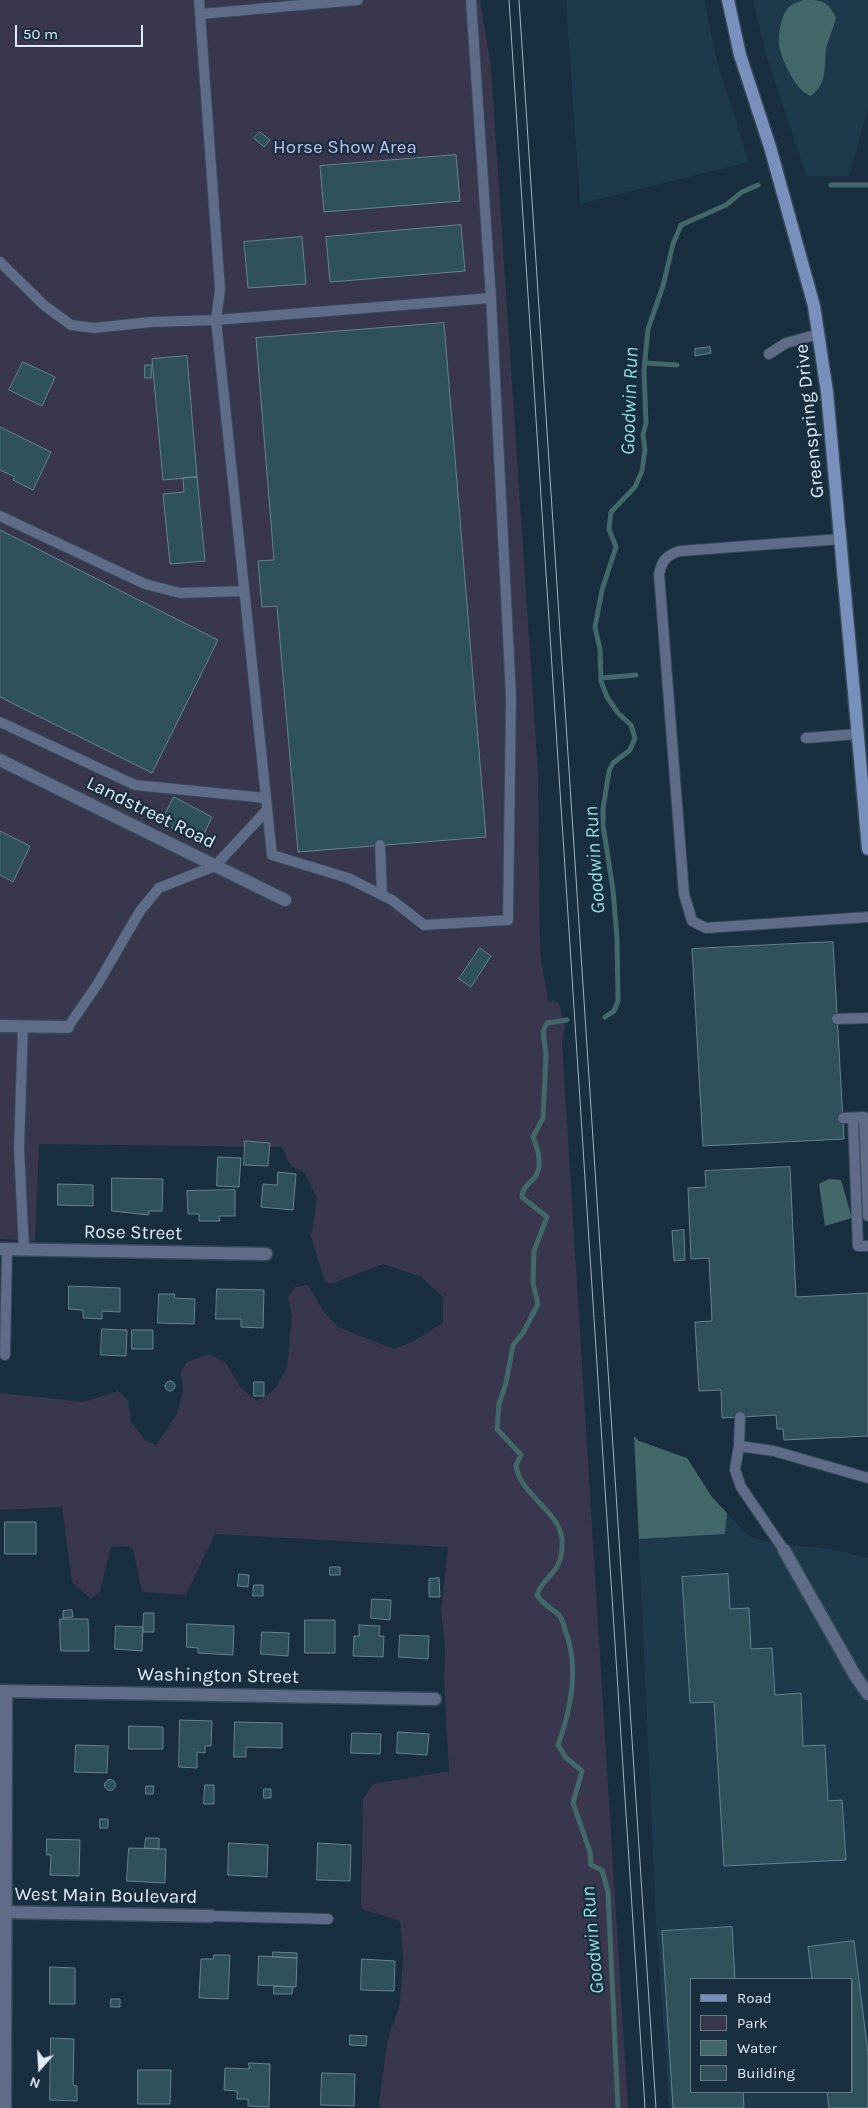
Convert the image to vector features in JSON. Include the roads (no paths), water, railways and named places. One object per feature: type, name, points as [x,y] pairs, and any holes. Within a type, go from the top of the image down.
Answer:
[{"type":"main road","name":"Greenspring Drive","points":[[728,0],[740,55],[791,218],[819,334],[868,849]]},
{"type":"street","name":"Landstreet Road","points":[[0,760],[285,900]]},
{"type":"street","points":[[0,1026],[68,1027]]},
{"type":"street","name":"Rose Street","points":[[4,1249],[266,1254]]},
{"type":"street","points":[[784,1550],[868,1694]]},
{"type":"street","points":[[3,1691],[5,2108]]},
{"type":"street","name":"Washington Street","points":[[3,1691],[435,1698]]},
{"type":"street","name":"West Main Boulevard","points":[[3,1912],[211,1916]]},
{"type":"lane","points":[[199,0],[220,289],[216,320],[272,855],[348,878],[382,895],[424,925],[508,920],[511,697],[491,298],[471,0]]},
{"type":"lane","points":[[201,14],[358,0]]},
{"type":"lane","points":[[0,262],[45,306],[71,324],[94,328],[151,322],[216,320],[491,298]]},
{"type":"lane","points":[[769,354],[786,343],[819,334]]},
{"type":"lane","points":[[0,516],[145,584],[180,593],[244,590]]},
{"type":"lane","points":[[840,539],[680,551],[668,554],[662,563],[659,574],[684,894],[692,921],[706,928],[868,917]]},
{"type":"lane","points":[[0,722],[134,786],[266,798]]},
{"type":"lane","points":[[806,738],[858,734]]},
{"type":"lane","points":[[68,1027],[97,985],[140,911],[158,888],[215,866],[268,810]]},
{"type":"lane","points":[[380,845],[382,895]]},
{"type":"lane","points":[[837,1019],[868,1018]]},
{"type":"lane","points":[[23,1026],[19,1149],[24,1249]]},
{"type":"lane","points":[[868,1216],[867,1150],[864,1117],[848,1118],[854,1152],[858,1246],[868,1246]]},
{"type":"lane","points":[[854,1152],[867,1150]]},
{"type":"lane","points":[[4,1249],[5,1355]]},
{"type":"lane","points":[[740,1417],[739,1446],[735,1470],[741,1487],[784,1550]]},
{"type":"lane","points":[[739,1446],[774,1451],[868,1478]]},
{"type":"lane","points":[[211,1916],[328,1919]]},
{"type":"water","points":[[803,0],[823,2],[836,17],[826,50],[825,70],[822,81],[811,96],[800,89],[795,82],[786,66],[779,45],[782,20],[786,10]]},
{"type":"water","points":[[829,1179],[841,1180],[852,1218],[825,1226],[819,1184]]},
{"type":"water","points":[[634,1436],[639,1441],[687,1458],[712,1497],[727,1513],[725,1534],[639,1539]]},
{"type":"waterway","name":"Goodwin Run","points":[[605,1017],[614,1011],[618,1001],[617,938],[613,890],[603,825],[603,809],[609,771],[613,763],[630,750],[635,738],[631,725],[618,713],[607,697],[601,681],[600,649],[595,627],[602,590],[616,547],[609,529],[611,512],[635,487],[642,471],[645,450],[643,435],[646,423],[644,371],[648,329],[663,286],[673,244],[681,225],[726,205],[742,192],[758,185]]},
{"type":"waterway","name":"Goodwin Run","points":[[831,185],[868,185]]},
{"type":"waterway","points":[[645,363],[677,365]]},
{"type":"waterway","points":[[601,678],[636,675]]},
{"type":"waterway","name":"Goodwin Run","points":[[567,1020],[547,1023],[543,1031],[546,1055],[543,1118],[533,1137],[538,1152],[539,1168],[535,1177],[525,1188],[522,1197],[547,1217],[534,1251],[533,1283],[538,1304],[523,1333],[513,1345],[506,1383],[499,1404],[497,1429],[521,1455],[516,1465],[520,1478],[556,1522],[562,1543],[561,1556],[557,1567],[542,1585],[537,1595],[559,1615],[570,1644],[573,1673],[572,1688],[567,1717],[558,1745],[566,1758],[582,1771],[573,1803],[590,1852],[591,1865],[602,1870],[608,1892],[618,2108]]},
{"type":"tram line","points":[[509,0],[645,2108]]},
{"type":"tram line","points":[[519,0],[656,2108]]},
{"type":"park label","name":"Horse Show Area","points":[[345,148]]}]
